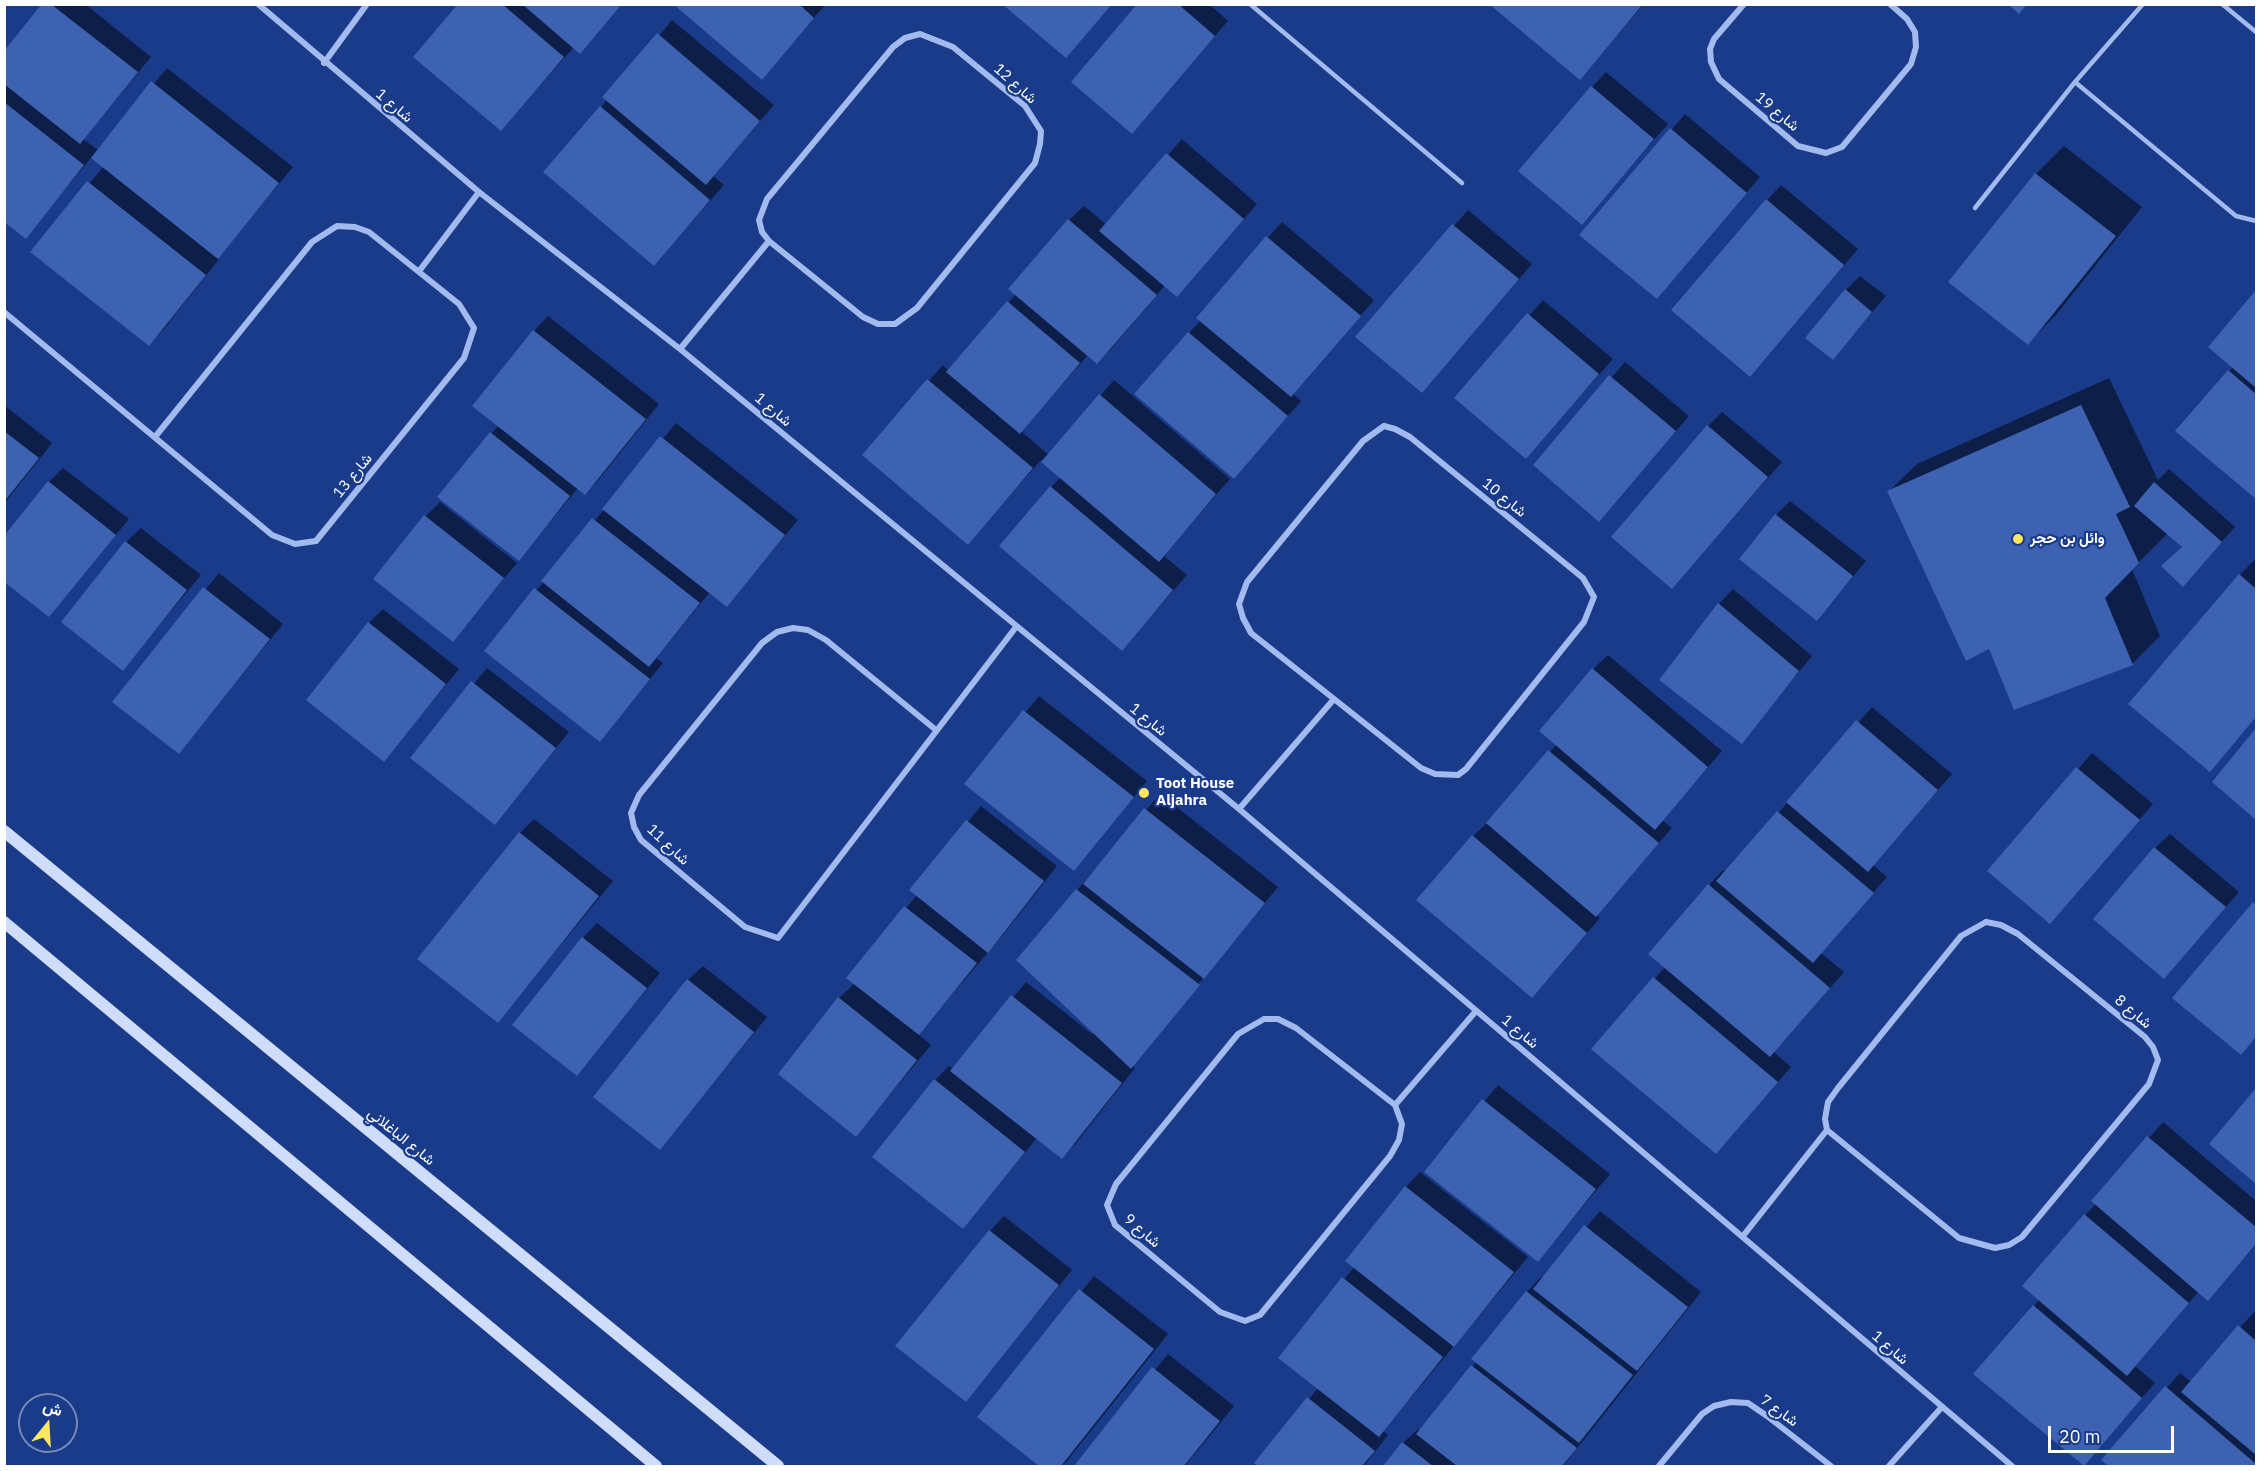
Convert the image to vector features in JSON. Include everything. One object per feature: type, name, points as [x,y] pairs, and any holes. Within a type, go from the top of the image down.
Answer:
[{"type":"main road","name":"شارع الباغلاني","points":[[4,831],[778,1467]]},
{"type":"main road","points":[[4,922],[656,1467]]},
{"type":"street","name":"شارع 1","points":[[258,4],[324,63],[479,192],[680,349],[1239,809],[2012,1467]]},
{"type":"street","points":[[324,63],[368,4]]},
{"type":"street","name":"شارع 19","points":[[1744,4],[1714,39],[1710,49],[1711,62],[1719,80],[1798,146],[1826,153],[1842,147],[1911,64],[1916,47],[1915,32],[1907,19],[1890,4]]},
{"type":"street","name":"شارع 12","points":[[920,34],[953,47],[1025,106],[1041,131],[1035,163],[917,308],[895,324],[878,324],[863,317],[768,241],[762,232],[759,220],[767,199],[893,47],[905,38],[920,34]]},
{"type":"street","points":[[420,270],[479,192]]},
{"type":"street","name":"شارع 13","points":[[4,312],[272,535],[295,544],[316,541],[464,358],[474,328],[459,304],[420,270],[369,232],[355,227],[337,226],[320,235],[155,436]]},
{"type":"street","points":[[680,349],[768,241]]},
{"type":"street","name":"شارع 10","points":[[1384,426],[1410,437],[1590,586],[1594,597],[1591,610],[1584,622],[1466,769],[1458,774],[1435,774],[1421,768],[1334,699],[1251,633],[1239,604],[1247,582],[1364,441],[1384,426]]},
{"type":"street","name":"شارع 11","points":[[936,730],[826,640],[808,630],[793,628],[777,632],[762,643],[639,795],[631,813],[634,827],[641,840],[745,927],[778,938],[1016,627]]},
{"type":"street","points":[[1239,809],[1334,699]]},
{"type":"street","name":"شارع 8","points":[[1986,922],[2001,925],[2028,942],[2145,1037],[2153,1047],[2158,1059],[2149,1084],[2022,1236],[2009,1245],[1995,1248],[1959,1238],[1827,1130],[1826,1108],[1838,1088],[1961,936],[1972,927],[1986,922]]},
{"type":"street","points":[[1395,1105],[1476,1011]]},
{"type":"street","name":"شارع 9","points":[[1264,1019],[1278,1019],[1296,1028],[1395,1105],[1402,1124],[1399,1140],[1390,1156],[1260,1315],[1245,1321],[1220,1312],[1115,1225],[1109,1215],[1107,1205],[1116,1184],[1238,1034],[1264,1019]]},
{"type":"street","points":[[1743,1236],[1827,1130]]},
{"type":"street","name":"شارع 7","points":[[1659,1467],[1702,1414],[1714,1406],[1731,1402],[1748,1403],[1831,1467]]},
{"type":"street","points":[[1889,1467],[1941,1408]]},
{"type":"lane","points":[[1250,4],[1462,183]]},
{"type":"lane","points":[[1975,208],[2075,82],[2143,4]]},
{"type":"lane","points":[[2222,4],[2256,33]]},
{"type":"lane","points":[[2075,82],[2236,216],[2256,221]]},
{"type":"building","points":[[458,4],[502,4],[564,57],[501,131],[413,57]]},
{"type":"building","points":[[522,4],[622,4],[580,54]]},
{"type":"building","points":[[673,4],[799,4],[814,18],[762,80]]},
{"type":"building","points":[[1002,4],[1112,4],[1066,58]]},
{"type":"building","points":[[1137,4],[1178,4],[1215,36],[1132,134],[1071,82]]},
{"type":"building","points":[[1489,4],[1643,4],[1580,80]]},
{"type":"building","points":[[2008,4],[2027,4],[2019,14]]},
{"type":"building","points":[[41,5],[52,5],[138,72],[80,144],[4,84],[4,51]]},
{"type":"building","points":[[657,33],[760,121],[706,185],[602,97]]},
{"type":"building","points":[[151,81],[279,183],[218,259],[91,158]]},
{"type":"building","points":[[1591,86],[1654,139],[1582,225],[1518,171]]},
{"type":"building","points":[[4,102],[84,165],[26,239],[4,222]]},
{"type":"building","points":[[600,106],[710,200],[654,266],[543,172]]},
{"type":"building","points":[[1670,128],[1747,193],[1657,299],[1579,235]]},
{"type":"building","points":[[1166,153],[1244,219],[1177,297],[1099,231]]},
{"type":"building","points":[[2035,173],[2116,236],[2028,345],[1948,282]]},
{"type":"building","points":[[87,181],[206,275],[149,346],[30,252]]},
{"type":"building","points":[[1766,199],[1844,265],[1750,377],[1671,310]]},
{"type":"building","points":[[1068,219],[1157,295],[1097,364],[1008,289]]},
{"type":"building","points":[[1452,224],[1519,279],[1422,393],[1355,337]]},
{"type":"building","points":[[1266,236],[1361,316],[1291,397],[1196,318]]},
{"type":"building","points":[[1845,289],[1872,312],[1833,360],[1805,338]]},
{"type":"building","points":[[2256,290],[2256,388],[2208,347]]},
{"type":"building","points":[[1007,301],[1080,363],[1020,434],[946,372]]},
{"type":"building","points":[[1527,313],[1599,374],[1526,459],[1454,398]]},
{"type":"building","points":[[533,330],[646,419],[585,495],[472,406]]},
{"type":"building","points":[[1188,332],[1288,416],[1234,479],[1134,394]]},
{"type":"building","points":[[2228,370],[2256,394],[2256,499],[2175,431]]},
{"type":"building","points":[[1609,375],[1676,431],[1599,522],[1533,465]]},
{"type":"building","points":[[927,379],[1033,468],[968,545],[862,455]]},
{"type":"building","points":[[1099,394],[1216,494],[1159,562],[1041,462]]},
{"type":"building","name":"وائل بن حجر","points":[[2081,405],[2130,507],[2116,514],[2139,563],[2105,598],[2133,665],[2014,710],[1989,649],[1966,661],[1887,491]]},
{"type":"building","points":[[1707,425],[1768,477],[1672,589],[1611,537]]},
{"type":"building","points":[[4,431],[39,458],[4,502]]},
{"type":"building","points":[[490,432],[570,496],[519,561],[437,497]]},
{"type":"building","points":[[660,436],[785,535],[727,607],[602,509]]},
{"type":"building","points":[[48,481],[116,535],[49,617],[4,582],[4,536]]},
{"type":"building","points":[[2154,482],[2222,542],[2183,587],[2161,566],[2182,547],[2134,506]]},
{"type":"building","points":[[1050,486],[1173,590],[1122,651],[999,546]]},
{"type":"building","points":[[1775,514],[1853,576],[1817,621],[1739,559]]},
{"type":"building","points":[[424,515],[504,578],[453,642],[373,579]]},
{"type":"building","points":[[592,518],[700,603],[649,667],[541,581]]},
{"type":"building","points":[[125,541],[187,590],[123,671],[61,622]]},
{"type":"building","points":[[2239,574],[2256,589],[2256,717],[2210,772],[2128,704]]},
{"type":"building","points":[[203,587],[270,639],[179,754],[112,702]]},
{"type":"building","points":[[534,588],[650,679],[600,742],[484,651]]},
{"type":"building","points":[[1718,603],[1799,671],[1742,744],[1659,680]]},
{"type":"building","points":[[368,622],[446,684],[384,762],[306,700]]},
{"type":"building","points":[[1592,668],[1708,767],[1655,830],[1539,731]]},
{"type":"building","points":[[471,681],[556,748],[495,825],[410,758]]},
{"type":"building","points":[[1023,710],[1134,797],[1074,871],[964,784]]},
{"type":"building","points":[[1856,720],[1938,790],[1868,872],[1786,802]]},
{"type":"building","points":[[2256,728],[2256,820],[2212,782]]},
{"type":"building","points":[[1548,750],[1659,843],[1596,917],[1486,823]]},
{"type":"building","points":[[2076,767],[2140,820],[2050,924],[1987,871]]},
{"type":"building","points":[[1144,808],[1265,903],[1204,979],[1083,884]]},
{"type":"building","points":[[1777,811],[1874,893],[1813,963],[1716,881]]},
{"type":"building","points":[[966,820],[1044,881],[988,953],[909,890]]},
{"type":"building","points":[[519,832],[599,896],[498,1023],[417,959]]},
{"type":"building","points":[[1472,835],[1587,933],[1532,998],[1416,900]]},
{"type":"building","points":[[2154,847],[2226,907],[2164,979],[2093,919]]},
{"type":"building","points":[[1708,884],[1830,988],[1770,1057],[1648,954]]},
{"type":"building","points":[[1076,889],[1200,985],[1131,1069],[1016,960]]},
{"type":"building","points":[[2253,902],[2256,905],[2256,1037],[2241,1055],[2172,998]]},
{"type":"building","points":[[904,906],[977,963],[919,1035],[846,978]]},
{"type":"building","points":[[582,937],[647,988],[577,1076],[512,1025]]},
{"type":"building","points":[[1653,977],[1778,1082],[1716,1154],[1591,1049]]},
{"type":"building","points":[[687,979],[754,1032],[660,1150],[593,1097]]},
{"type":"building","points":[[1011,995],[1122,1083],[1062,1159],[950,1071]]},
{"type":"building","points":[[838,997],[917,1060],[856,1137],[778,1074]]},
{"type":"building","points":[[934,1079],[1025,1152],[963,1229],[872,1157]]},
{"type":"building","points":[[2256,1088],[2256,1184],[2209,1144]]},
{"type":"building","points":[[1482,1099],[1596,1189],[1538,1262],[1424,1172]]},
{"type":"building","points":[[2147,1136],[2256,1227],[2256,1244],[2208,1301],[2091,1201]]},
{"type":"building","points":[[1405,1186],[1514,1272],[1454,1347],[1345,1261]]},
{"type":"building","points":[[2084,1214],[2189,1303],[2127,1376],[2022,1286]]},
{"type":"building","points":[[1584,1225],[1688,1307],[1637,1371],[1533,1289]]},
{"type":"building","points":[[989,1230],[1059,1285],[966,1402],[895,1346]]},
{"type":"building","points":[[1342,1277],[1443,1357],[1379,1437],[1278,1358]]},
{"type":"building","points":[[1079,1289],[1154,1349],[1061,1466],[1039,1466],[977,1417]]},
{"type":"building","points":[[1526,1291],[1633,1375],[1579,1443],[1471,1359]]},
{"type":"building","points":[[2033,1305],[2142,1398],[2084,1466],[1973,1374]]},
{"type":"building","points":[[2238,1325],[2256,1341],[2256,1455],[2181,1392]]},
{"type":"building","points":[[1471,1365],[1577,1448],[1562,1466],[1457,1466],[1416,1434]]},
{"type":"building","points":[[1152,1367],[1220,1421],[1184,1466],[1074,1466]]},
{"type":"building","points":[[2165,1386],[2256,1466],[2109,1466],[2101,1460]]},
{"type":"building","points":[[1307,1397],[1375,1451],[1362,1466],[1259,1466],[1254,1463]]},
{"type":"building","points":[[1402,1442],[1433,1466],[1383,1466]]},
{"type":"place","name":"وائل بن حجر","points":[[2018,539]]},
{"type":"place","name":"Toot House Aljahra","points":[[1144,793]]}]
